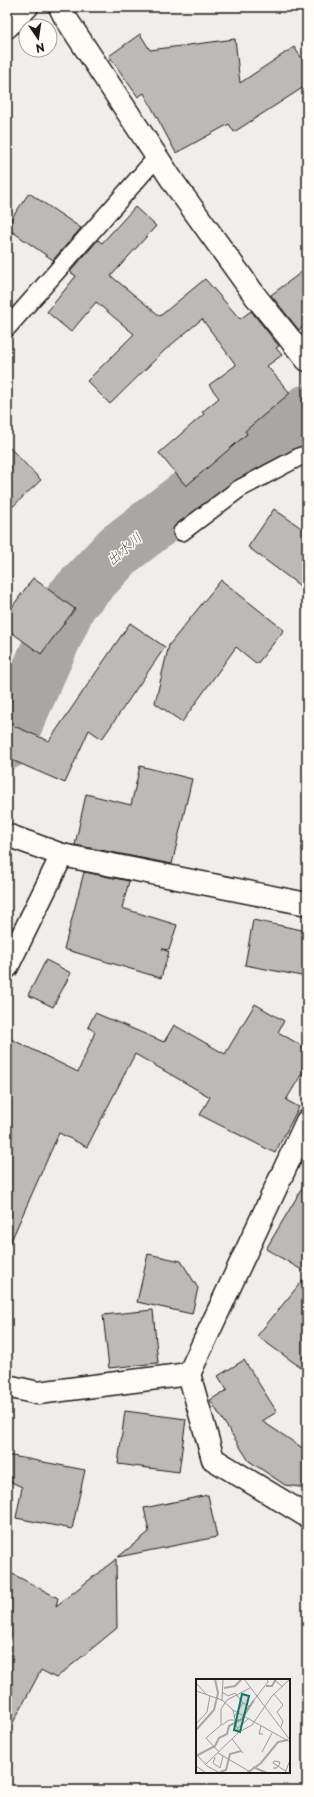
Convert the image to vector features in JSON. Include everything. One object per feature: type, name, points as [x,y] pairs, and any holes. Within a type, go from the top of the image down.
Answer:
[{"type":"street","points":[[7,27],[27,7]]},
{"type":"street","points":[[60,7],[65,17],[157,157],[256,297],[307,360]]},
{"type":"street","points":[[7,835],[62,855],[307,904]]},
{"type":"street","points":[[7,968],[62,855]]},
{"type":"street","points":[[307,1121],[189,1374],[213,1459],[307,1516]]},
{"type":"street","points":[[7,1386],[38,1393],[189,1374]]},
{"type":"lane","points":[[7,328],[157,157]]},
{"type":"lane","points":[[182,532],[239,488],[301,456],[307,457]]},
{"type":"building","points":[[140,34],[150,50],[235,39],[240,83],[294,47],[307,66],[307,85],[234,132],[229,124],[176,153],[144,93],[138,97],[109,56]]},
{"type":"building","points":[[29,193],[81,228],[53,260],[7,228],[7,225]]},
{"type":"building","points":[[135,207],[156,226],[111,276],[160,316],[205,279],[240,319],[251,311],[279,346],[276,348],[282,355],[267,366],[290,393],[245,431],[247,434],[186,486],[159,453],[204,414],[202,412],[219,398],[209,385],[236,365],[202,319],[165,350],[110,404],[87,381],[134,334],[96,302],[71,332],[47,312],[76,276],[70,272],[98,240],[102,243]]},
{"type":"building","points":[[307,268],[307,324],[299,330],[271,295]]},
{"type":"building","points":[[7,445],[41,480],[7,512]]},
{"type":"building","points":[[274,509],[307,532],[307,591],[248,547]]},
{"type":"building","points":[[33,578],[75,609],[41,654],[7,629],[7,614]]},
{"type":"building","points":[[221,580],[284,630],[257,664],[236,647],[182,722],[155,703],[169,645]]},
{"type":"building","points":[[130,623],[165,647],[102,739],[89,730],[65,783],[7,758],[7,723],[49,741]]},
{"type":"building","points":[[140,766],[192,779],[172,864],[75,845],[86,794],[131,805]]},
{"type":"building","points":[[84,872],[129,881],[122,908],[177,925],[169,950],[162,949],[169,952],[161,978],[64,949]]},
{"type":"building","points":[[253,920],[307,931],[307,977],[245,965]]},
{"type":"building","points":[[46,960],[71,973],[53,1007],[28,995]]},
{"type":"building","points":[[255,1004],[284,1021],[278,1032],[307,1049],[307,1065],[286,1100],[299,1107],[275,1153],[200,1115],[210,1097],[135,1054],[87,1147],[59,1133],[7,1250],[7,1037],[78,1072],[95,1032],[88,1027],[95,1013],[164,1042],[174,1025],[225,1054]]},
{"type":"building","points":[[307,1180],[307,1273],[266,1249]]},
{"type":"building","points":[[148,1254],[181,1261],[198,1288],[192,1314],[137,1302]]},
{"type":"building","points":[[307,1275],[307,1372],[257,1336]]},
{"type":"building","points":[[153,1310],[158,1363],[109,1368],[103,1315]]},
{"type":"building","points":[[244,1360],[277,1412],[262,1421],[307,1451],[307,1488],[285,1485],[249,1461],[210,1400],[227,1390],[218,1376]]},
{"type":"building","points":[[125,1411],[186,1419],[179,1472],[118,1464]]},
{"type":"building","points":[[7,1455],[85,1470],[72,1529],[16,1518],[22,1487],[7,1480]]},
{"type":"building","points":[[208,1495],[217,1537],[118,1557],[149,1532],[144,1508]]},
{"type":"building","points":[[116,1559],[117,1628],[56,1678],[41,1670],[7,1734],[7,1571],[58,1598],[56,1606]]},
{"type":"waterway","name":"出水川","points":[[7,742],[70,602],[119,550],[262,440],[307,412]]}]
